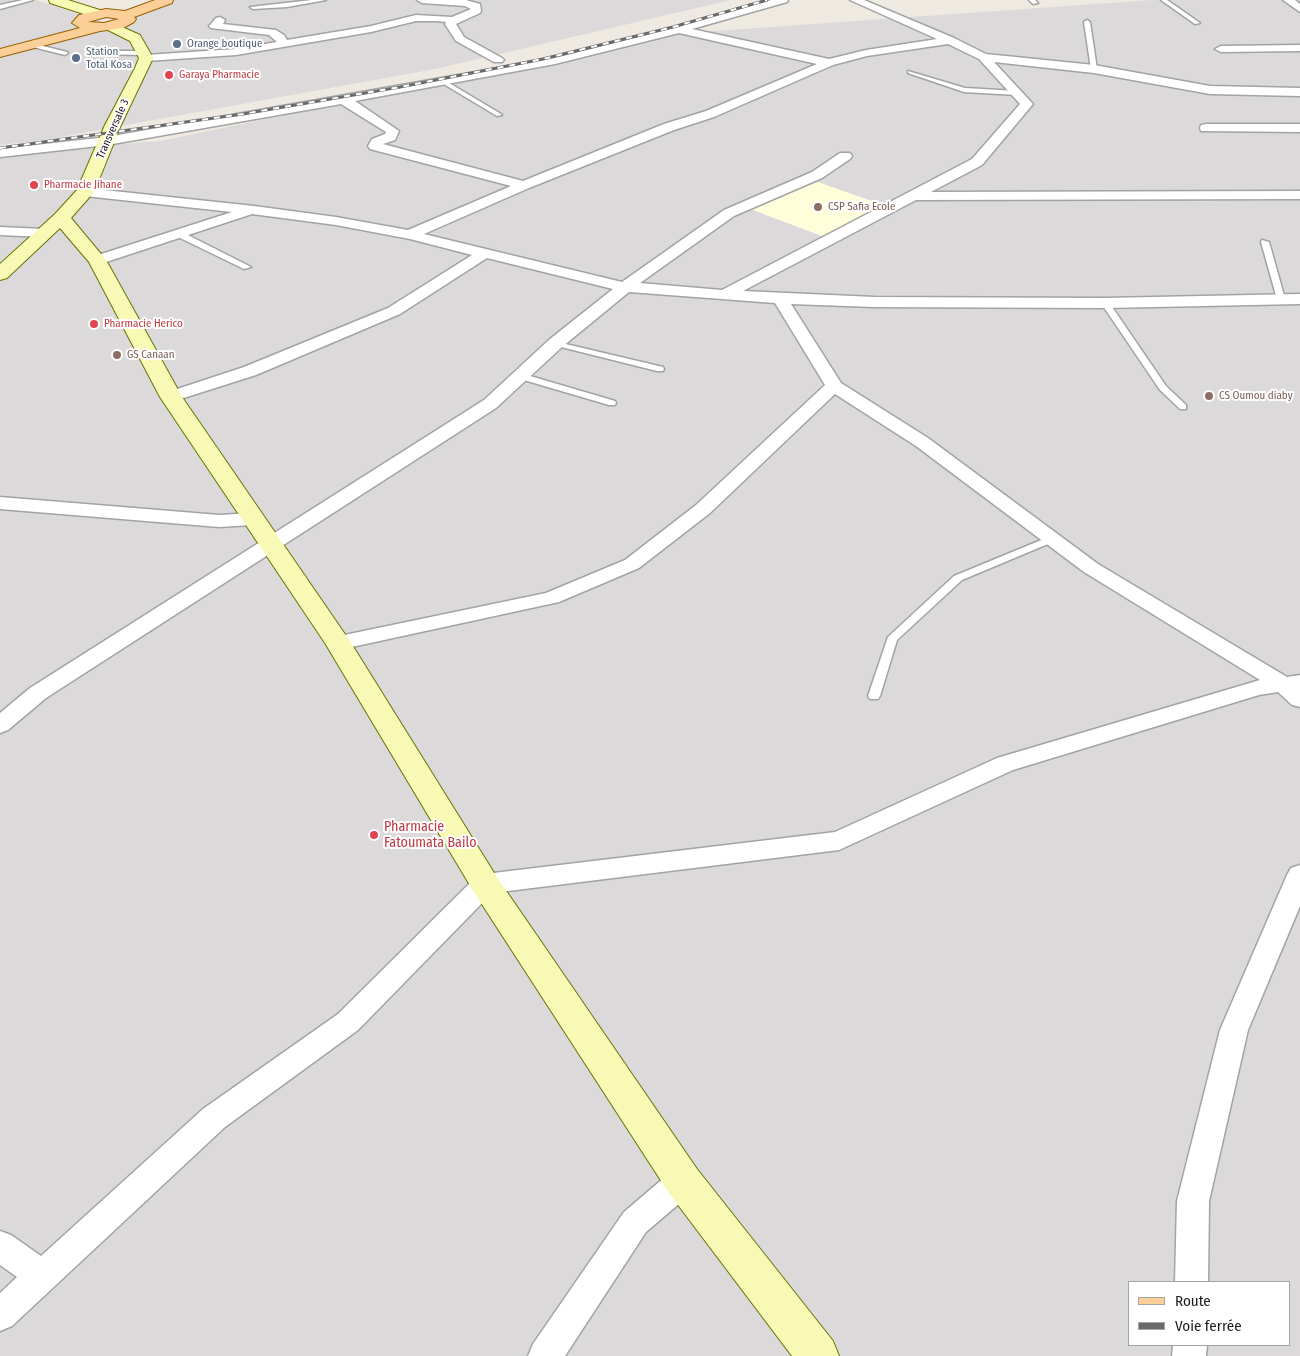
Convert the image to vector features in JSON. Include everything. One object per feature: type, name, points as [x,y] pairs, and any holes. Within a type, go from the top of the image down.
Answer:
[{"type":"main road","points":[[0,46],[81,25],[79,22],[84,18],[109,19],[148,0]]},
{"type":"main road","points":[[0,53],[31,45],[167,0]]},
{"type":"street","points":[[55,0],[109,19],[135,38],[144,55],[236,52],[371,29],[416,18],[453,20],[476,11],[476,6],[465,3],[422,0]]},
{"type":"street","points":[[0,153],[107,141],[444,82],[555,60],[679,29],[782,0]]},
{"type":"street","points":[[724,295],[977,162],[1027,104],[983,57],[950,40],[855,0]]},
{"type":"street","points":[[1288,0],[1300,9]]},
{"type":"street","points":[[220,20],[215,26],[272,32],[280,37],[284,44]]},
{"type":"street","points":[[453,20],[450,24],[460,39],[503,58],[479,63]]},
{"type":"street","points":[[679,29],[829,63]]},
{"type":"street","points":[[410,235],[524,185],[669,127],[710,114],[829,63],[866,53],[950,40]]},
{"type":"street","points":[[1221,49],[1300,48]]},
{"type":"street","name":"Transversale 3","points":[[0,274],[52,226],[85,192],[107,141],[121,124],[144,55]]},
{"type":"street","points":[[983,57],[1094,69],[1210,90],[1300,92]]},
{"type":"street","points":[[344,100],[393,131],[390,137],[376,142],[375,146],[524,185]]},
{"type":"street","points":[[1206,128],[1300,128]]},
{"type":"street","points":[[0,725],[38,693],[490,404],[556,344],[625,287],[729,213],[817,176],[845,156]]},
{"type":"street","points":[[85,192],[254,210],[336,221],[410,235],[625,287],[724,295],[874,302],[1105,303],[1300,299]]},
{"type":"street","points":[[915,196],[1300,195]]},
{"type":"street","points":[[98,260],[254,210]]},
{"type":"street","points":[[0,231],[52,226],[98,260],[171,397],[252,519],[338,642],[485,884],[683,1181],[818,1356]]},
{"type":"street","points":[[171,397],[250,371],[394,311],[486,253]]},
{"type":"street","points":[[780,298],[834,386],[922,442],[1091,568],[1295,689]]},
{"type":"street","points":[[338,642],[552,598],[632,564],[703,509],[834,386]]},
{"type":"street","points":[[0,503],[218,521],[252,519]]},
{"type":"street","points":[[0,1315],[214,1118],[348,1022],[485,884],[839,841],[1005,764],[1257,688],[1295,689]]},
{"type":"street","points":[[1191,1281],[1192,1201],[1234,1030],[1300,875]]},
{"type":"street","points":[[545,1356],[635,1222],[683,1181]]},
{"type":"street","points":[[0,1246],[42,1276]]},
{"type":"lane","points":[[0,7],[30,0]]},
{"type":"lane","points":[[253,8],[323,0]]},
{"type":"lane","points":[[1164,0],[1197,23]]},
{"type":"lane","points":[[1087,22],[1094,69]]},
{"type":"lane","points":[[31,45],[65,53]]},
{"type":"lane","points":[[90,53],[144,55]]},
{"type":"lane","points":[[910,72],[964,90],[1016,93]]},
{"type":"lane","points":[[444,82],[500,115]]},
{"type":"lane","points":[[179,234],[247,267]]},
{"type":"lane","points":[[1265,242],[1281,299]]},
{"type":"lane","points":[[1105,303],[1163,388],[1183,407]]},
{"type":"lane","points":[[556,344],[660,369]]},
{"type":"lane","points":[[520,376],[612,403]]},
{"type":"lane","points":[[874,696],[892,639],[958,578],[1051,538]]},
{"type":"shaded area","points":[[0,0],[36,0],[105,23],[173,0],[731,0],[435,69],[44,140],[0,145]]},
{"type":"shaded area","points":[[1152,0],[1300,0],[1300,1356],[0,1356],[0,154],[161,141],[673,34]]},
{"type":"shaded area","name":"CSP Safia Ecole","points":[[815,181],[886,206],[822,236],[750,209]]},
{"type":"railway","points":[[0,148],[243,114],[400,87],[543,59],[673,27],[767,0]]},
{"type":"place","name":"Orange boutique","points":[[177,44]]},
{"type":"place","name":"Station Total Kosa","points":[[76,58]]},
{"type":"place","name":"Garaya Pharmacie","points":[[169,75]]},
{"type":"place","name":"Pharmacie Jihane","points":[[34,185]]},
{"type":"place","name":"CSP Safia Ecole","points":[[818,207]]},
{"type":"place","name":"Pharmacie Herico","points":[[94,324]]},
{"type":"place","name":"GS Canaan","points":[[117,355]]},
{"type":"place","name":"CS Oumou diaby","points":[[1209,396]]},
{"type":"place","name":"Pharmacie Fatoumata Bailo","points":[[374,835]]}]
